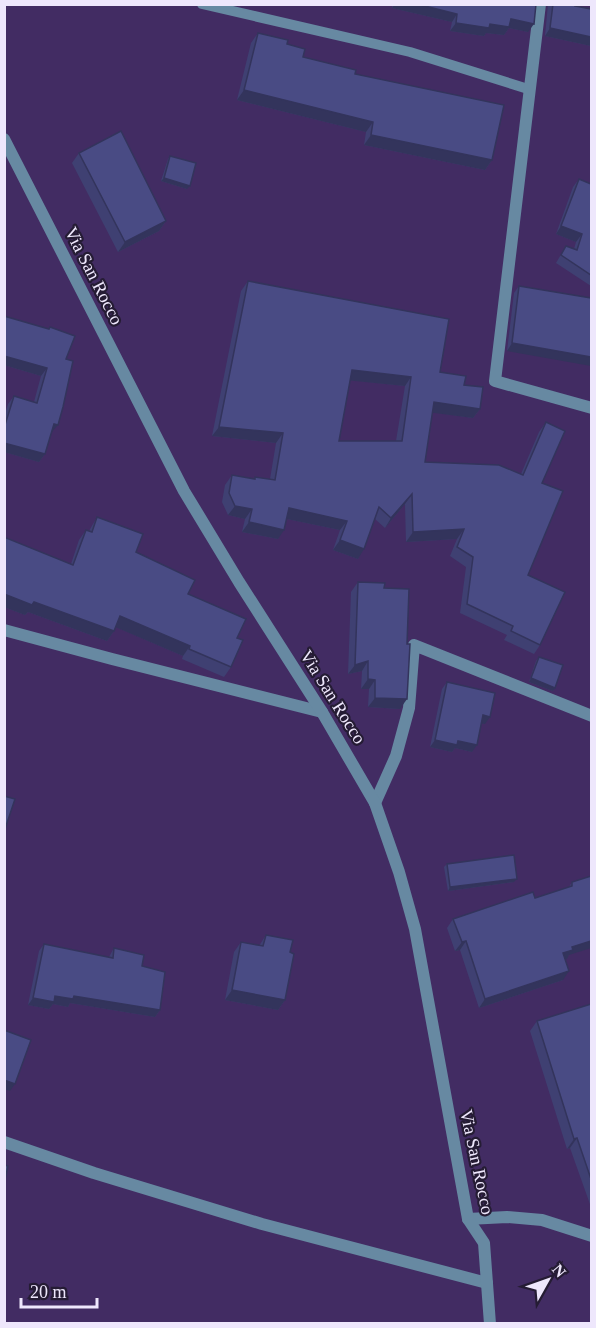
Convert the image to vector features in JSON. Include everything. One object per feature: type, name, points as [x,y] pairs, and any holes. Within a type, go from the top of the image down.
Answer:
[{"type":"street","points":[[540,4],[528,89],[495,381],[591,408]]},
{"type":"street","name":"Via San Rocco","points":[[4,139],[184,491],[322,712],[375,803],[399,872],[415,929],[468,1219],[484,1243],[490,1323]]},
{"type":"street","points":[[4,630],[112,660],[322,712]]},
{"type":"street","points":[[375,803],[396,756],[408,708],[414,645],[591,716]]},
{"type":"street","points":[[4,1142],[94,1173],[262,1224],[487,1283]]},
{"type":"street","points":[[468,1219],[507,1217],[542,1220],[591,1236]]},
{"type":"lane","points":[[202,4],[410,52],[528,89]]},
{"type":"building","points":[[417,4],[536,4],[534,24],[511,19],[509,27],[490,24],[489,28],[456,23],[457,14]]},
{"type":"building","points":[[553,4],[576,4],[575,6],[591,9],[591,37],[550,28]]},
{"type":"building","points":[[258,33],[288,40],[287,44],[305,49],[303,57],[356,70],[355,74],[504,105],[492,160],[371,135],[373,122],[244,90]]},
{"type":"building","points":[[121,131],[166,221],[125,242],[79,153]]},
{"type":"building","points":[[170,156],[196,163],[190,186],[164,178]]},
{"type":"building","points":[[579,179],[591,184],[591,275],[561,255],[566,246],[577,250],[582,234],[561,226]]},
{"type":"building","points":[[248,281],[449,319],[440,372],[466,376],[464,385],[483,387],[480,409],[434,402],[425,462],[499,465],[523,475],[546,422],[565,431],[542,483],[563,491],[528,575],[565,592],[540,645],[511,631],[513,626],[467,604],[473,557],[457,547],[464,529],[413,532],[412,494],[391,518],[379,507],[364,549],[340,540],[347,521],[289,508],[284,530],[249,522],[252,509],[235,506],[229,493],[232,475],[275,480],[283,433],[219,427]],"holes":[[[352,370],[411,377],[402,441],[339,441]]]},
{"type":"building","points":[[519,286],[591,298],[591,357],[512,343]]},
{"type":"building","points":[[4,316],[49,329],[50,327],[75,336],[66,359],[73,361],[63,407],[58,425],[54,424],[45,454],[4,443],[4,428],[14,396],[37,403],[47,368],[4,356]]},
{"type":"building","points":[[97,517],[143,534],[136,552],[195,580],[188,594],[246,619],[237,638],[243,640],[231,667],[189,649],[190,646],[120,616],[114,631],[34,602],[32,605],[4,594],[4,537],[73,565],[86,530],[92,532]]},
{"type":"building","points":[[358,582],[385,583],[384,588],[409,589],[407,644],[410,644],[407,699],[375,698],[375,680],[368,679],[368,661],[355,665]]},
{"type":"building","points":[[539,657],[563,665],[555,688],[531,678]]},
{"type":"building","points":[[447,682],[495,693],[490,717],[483,715],[477,745],[458,741],[457,745],[435,740]]},
{"type":"building","points":[[4,796],[15,799],[4,832]]},
{"type":"building","points":[[514,855],[517,879],[450,887],[447,864]]},
{"type":"building","points":[[591,876],[591,941],[572,947],[573,950],[563,953],[569,971],[485,999],[466,941],[462,942],[453,919],[533,892],[535,898],[572,886],[572,882]]},
{"type":"building","points":[[266,935],[293,940],[290,952],[294,954],[285,1000],[232,990],[241,942],[263,946]]},
{"type":"building","points":[[44,944],[113,958],[114,948],[144,955],[142,966],[165,972],[160,1010],[74,996],[73,999],[55,996],[54,1002],[33,998]]},
{"type":"building","points":[[591,1004],[591,1179],[577,1138],[574,1139],[537,1021]]},
{"type":"building","points":[[4,1030],[31,1040],[15,1084],[4,1080]]},
{"type":"building","points":[[4,1165],[8,1166],[4,1184]]}]
